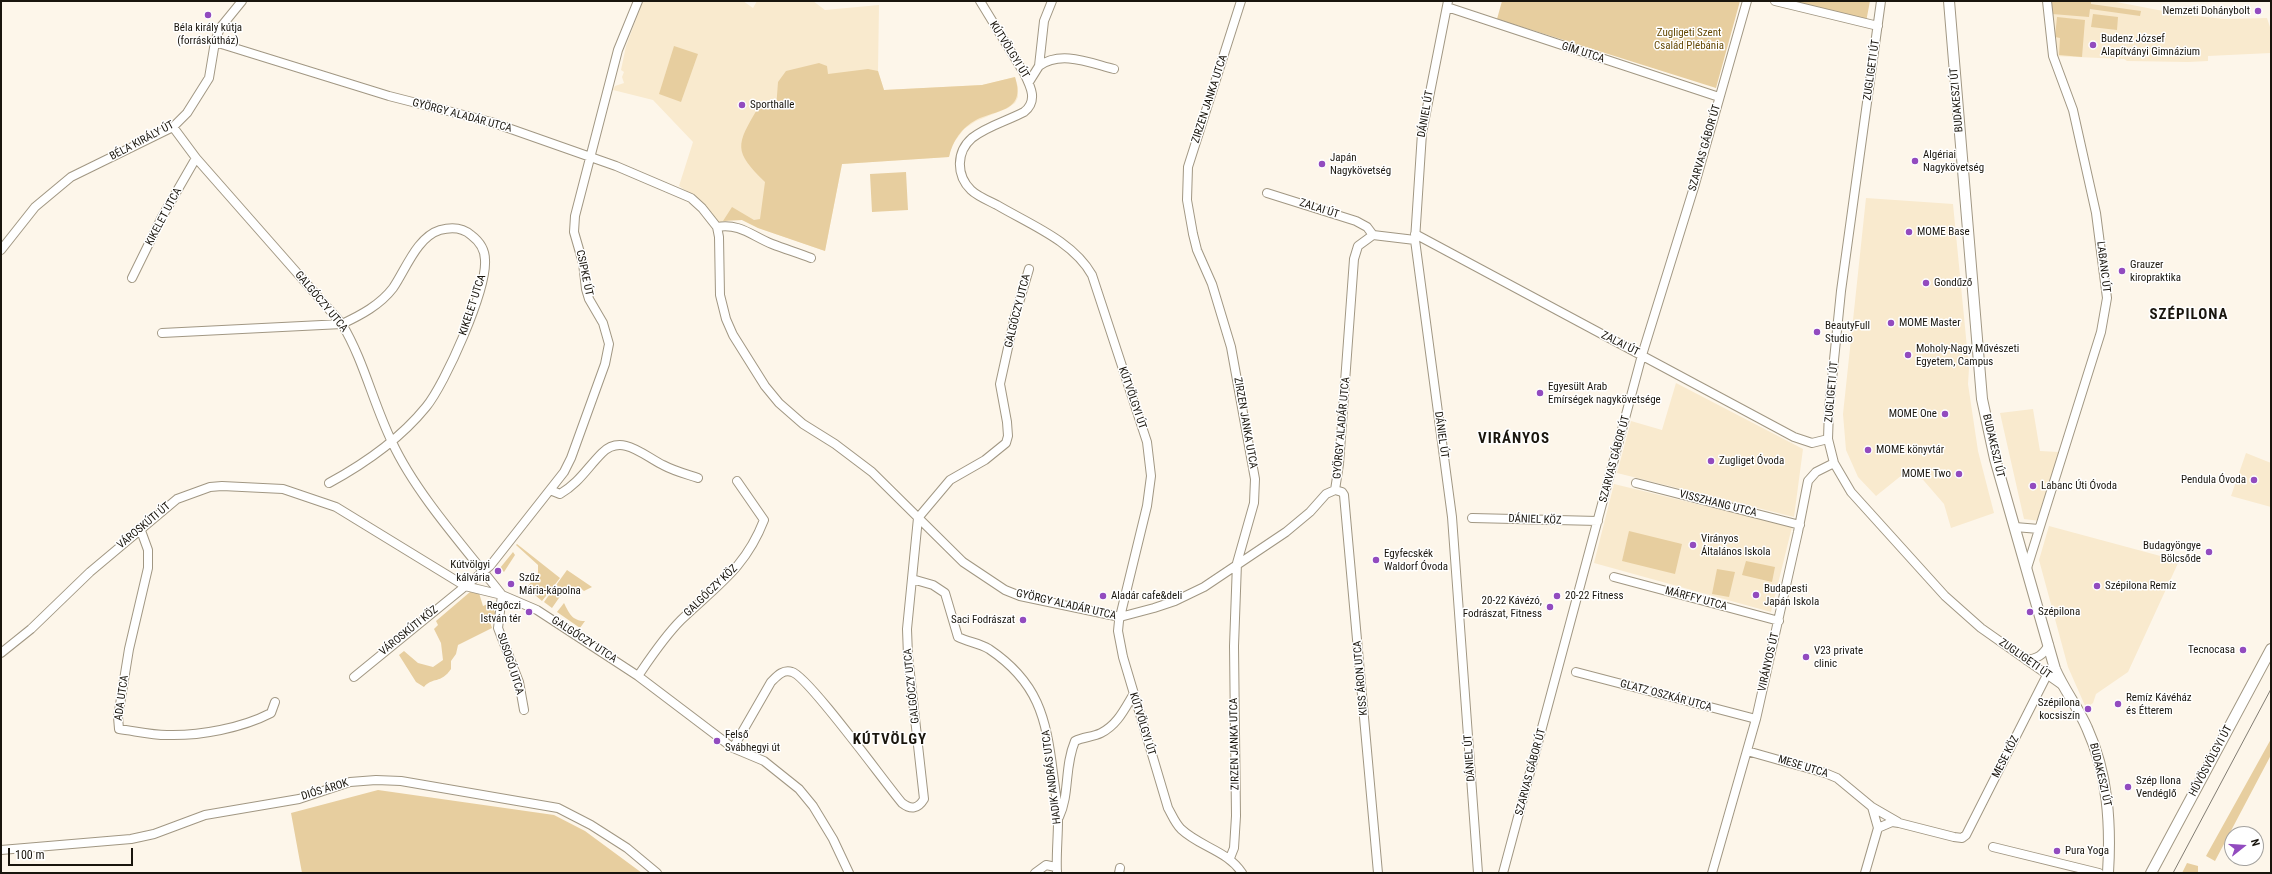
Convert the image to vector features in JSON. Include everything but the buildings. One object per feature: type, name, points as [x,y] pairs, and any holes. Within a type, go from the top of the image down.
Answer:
[{"type":"main road","name":"BUDAKESZI ÚT","points":[[1949,1],[1982,398],[1995,459],[2049,645],[2062,685],[2087,728],[2101,771],[2110,824],[2108,873]]},
{"type":"main road","name":"HŰVÖSVÖLGYI ÚT","points":[[2151,873],[2271,648]]},
{"type":"street","name":"BÉLA KIRÁLY ÚT","points":[[1,250],[35,207],[71,177],[173,127],[187,113],[208,78],[215,42],[220,28],[242,1]]},
{"type":"street","name":"CSIPKE ÚT","points":[[483,572],[490,566],[564,472],[571,458],[609,352],[607,334],[586,289],[583,262],[574,232],[575,216],[589,157],[618,50],[638,1]]},
{"type":"street","name":"KÚTVÖLGYI ÚT","points":[[980,1],[1029,82],[1033,98],[1028,109],[1009,120],[982,131],[971,139],[962,151],[959,163],[960,172],[971,190],[1068,248],[1085,264],[1092,275],[1148,442],[1151,476],[1148,506],[1120,617],[1118,631],[1133,695],[1168,808],[1176,822],[1188,835],[1230,858],[1242,873]]},
{"type":"street","points":[[1029,82],[1039,66],[1044,21],[1052,1]]},
{"type":"street","name":"ZIRZEN JANKA UTCA","points":[[1230,858],[1234,848],[1236,816],[1234,646],[1237,563],[1254,502],[1255,489],[1253,465],[1227,332],[1212,284],[1193,234],[1187,200],[1186,183],[1188,167],[1241,1]]},
{"type":"street","name":"SZARVAS GÁBOR ÚT","points":[[1503,873],[1642,355],[1746,1]]},
{"type":"street","points":[[1775,1],[1878,26]]},
{"type":"street","name":"ZUGLIGETI ÚT","points":[[1881,1],[1841,291],[1829,409],[1828,439],[1834,463],[1851,492],[1945,596],[1981,628],[2062,685]]},
{"type":"street","name":"LABANC ÚT","points":[[2027,568],[2101,332],[2107,298],[2096,213],[2073,110],[2053,56],[2047,1]]},
{"type":"street","name":"GÍM UTCA","points":[[1447,4],[1719,97]]},
{"type":"street","name":"DÁNIEL ÚT","points":[[1447,4],[1422,133],[1415,237],[1452,517],[1478,873]]},
{"type":"street","name":"GYÖRGY ALADÁR UTCA","points":[[215,42],[389,96],[491,122],[616,166],[691,198],[702,208],[717,227],[719,237],[718,264],[722,309],[733,335],[765,386],[789,413],[856,459],[963,562],[1005,590],[1020,596],[1120,617],[1154,608],[1194,593],[1237,563],[1286,532],[1310,512],[1326,494],[1335,490],[1341,449],[1354,259],[1358,246],[1373,235]]},
{"type":"street","points":[[1039,66],[1052,59],[1062,58],[1114,69]]},
{"type":"street","name":"GALGÓCZY UTCA","points":[[173,127],[196,158],[342,324],[353,342],[392,442],[417,485],[483,572]]},
{"type":"street","name":"KIKELET UTCA","points":[[132,278],[162,217],[196,158]]},
{"type":"street","name":"ZALAI ÚT","points":[[1267,193],[1356,222],[1367,227],[1373,235],[1415,237],[1642,355],[1679,377],[1798,439],[1812,443],[1828,439]]},
{"type":"street","points":[[717,227],[729,225],[741,229],[771,244],[811,258]]},
{"type":"street","name":"KIKELET UTCA","points":[[162,333],[342,324],[360,316],[384,298],[429,236],[449,228],[460,229],[468,232],[480,244],[484,254],[485,270],[460,346],[428,404],[392,442],[329,483]]},
{"type":"street","name":"GALGÓCZY UTCA","points":[[502,595],[536,610],[638,676],[733,748],[771,682],[778,675],[786,671],[799,675],[816,693],[902,803],[909,808],[920,806],[924,799],[925,791],[913,705],[907,629],[918,518],[950,480],[985,460],[1006,443],[1008,436],[1007,422],[1000,384],[1015,316],[1029,269]]},
{"type":"street","points":[[550,490],[560,494],[575,486],[604,452],[618,446],[634,447],[663,466],[698,478]]},
{"type":"street","name":"VIRÁNYOS ÚT","points":[[1712,873],[1756,719],[1800,525],[1808,481],[1816,472],[1834,463]]},
{"type":"street","name":"GALGÓCZY KÖZ","points":[[638,676],[650,657],[680,620],[728,578],[743,560],[757,535],[764,520],[737,481]]},
{"type":"street","name":"VISSZHANG UTCA","points":[[1636,483],[1800,525]]},
{"type":"street","name":"VÁROSKÚTI ÚT","points":[[1,653],[32,629],[90,572],[140,528],[177,499],[210,487],[235,485],[284,488],[336,507],[465,586]]},
{"type":"street","name":"KISS ÁRON UTCA","points":[[1335,490],[1342,492],[1344,495],[1378,873]]},
{"type":"street","name":"DÁNIEL KÖZ","points":[[1472,518],[1598,521]]},
{"type":"street","points":[[2015,527],[2039,529]]},
{"type":"street","name":"ADA UTCA","points":[[140,528],[148,550],[148,568],[130,649],[118,717],[119,729],[167,735],[184,735],[224,729],[256,721],[271,713],[275,702]]},
{"type":"street","points":[[465,586],[483,572],[502,595]]},
{"type":"street","name":"MÁRFFY UTCA","points":[[1614,576],[1779,621]]},
{"type":"street","name":"HADIK ANDRÁS UTCA","points":[[912,579],[933,585],[945,593],[958,636],[987,648],[1000,657],[1021,676],[1043,713],[1050,741],[1058,820],[1057,872]]},
{"type":"street","points":[[465,586],[502,595]]},
{"type":"street","name":"VÁROSKÚTI KÖZ","points":[[354,677],[465,586]]},
{"type":"street","name":"SUSOGÓ UTCA","points":[[502,595],[498,628],[518,682],[524,710]]},
{"type":"street","points":[[2026,660],[2036,659],[2043,654],[2049,645]]},
{"type":"street","name":"GLATZ OSZKÁR UTCA","points":[[1576,672],[1756,719]]},
{"type":"street","name":"MESE KÖZ","points":[[1962,838],[1970,830],[2047,675]]},
{"type":"street","points":[[1058,820],[1065,796],[1068,756],[1075,741],[1085,736],[1101,733],[1115,724],[1133,695]]},
{"type":"street","points":[[733,748],[764,761],[799,789],[824,822],[849,873]]},
{"type":"street","name":"MESE UTCA","points":[[1748,751],[1831,775],[1858,794],[1872,807],[1899,823]]},
{"type":"street","name":"DIÓS ÁROK","points":[[1,850],[131,839],[226,810],[299,799],[350,782],[376,780],[401,781],[558,808],[591,825],[614,840],[657,873]]},
{"type":"street","points":[[1866,873],[1878,828],[1872,807]]},
{"type":"street","name":"MESE UTCA","points":[[1878,828],[1892,822],[1962,838]]},
{"type":"street","points":[[1993,847],[2084,871],[2099,873]]},
{"type":"street","points":[[1035,873],[1046,866],[1056,867],[1057,872]]},
{"type":"shaded area","points":[[643,1],[743,1],[753,8],[757,1],[813,1],[825,10],[879,5],[878,71],[884,90],[982,85],[1015,77],[1018,87],[1018,97],[1015,103],[1008,108],[976,121],[964,129],[952,145],[949,157],[842,164],[825,251],[758,228],[742,220],[728,220],[719,223],[703,203],[679,186],[693,142],[653,100],[613,90],[615,86],[624,83],[622,77],[624,72],[621,70],[626,46]]},
{"type":"shaded area","points":[[2047,1],[2111,1],[2179,14],[2224,19],[2267,18],[2271,30],[2271,53],[2208,56],[2208,61],[2188,62],[2127,61],[2124,59],[2053,56]]},
{"type":"shaded area","name":"Moholy-Nagy Művészeti Egyetem, Campus","points":[[1866,198],[1953,204],[1969,368],[1968,384],[1978,451],[1994,513],[1951,528],[1944,504],[1912,467],[1876,496],[1858,477],[1846,450],[1843,414]]},
{"type":"shaded area","name":"Zugliget Óvoda","points":[[1676,383],[1803,449],[1794,517],[1617,473],[1631,421],[1662,430]]},
{"type":"shaded area","name":"Labanc Úti Óvoda","points":[[2033,409],[2040,451],[2059,452],[2040,521],[2024,519],[2000,413]]},
{"type":"shaded area","name":"Pendula Óvoda","points":[[2246,453],[2271,463],[2271,507],[2231,496]]},
{"type":"shaded area","name":"Virányos Általános Iskola","points":[[1614,484],[1792,527],[1771,612],[1594,563]]},
{"type":"shaded area","name":"Szépilona kocsiszín","points":[[2049,526],[2179,561],[2128,672],[2096,694],[2093,703],[2086,708],[2068,667],[2039,560]]},
{"type":"green space","name":"Zugligeti Szent Család Plébánia","points":[[1502,1],[1740,1],[1716,88],[1497,19]]},
{"type":"green space","points":[[1779,1],[1870,1],[1866,22]]},
{"type":"green space","points":[[2051,1],[2089,1],[2091,4],[2141,11],[2140,16],[2090,9],[2089,17],[2052,14]]},
{"type":"green space","points":[[2093,14],[2118,17],[2117,30],[2091,27]]},
{"type":"green space","points":[[2057,17],[2085,20],[2082,57],[2059,55],[2060,38],[2055,37]]},
{"type":"green space","points":[[674,46],[698,54],[681,102],[659,94]]},
{"type":"green space","points":[[819,63],[827,66],[828,74],[868,69],[878,71],[884,90],[982,85],[1015,77],[1017,97],[1008,108],[984,116],[966,127],[955,141],[949,157],[842,164],[825,251],[758,228],[742,220],[723,221],[732,207],[754,220],[760,219],[765,182],[747,163],[743,155],[741,147],[745,131],[758,108],[776,109],[778,82],[786,71]]},
{"type":"green space","points":[[906,172],[908,210],[872,212],[870,174]]},
{"type":"green space","points":[[1629,531],[1682,544],[1675,574],[1622,561]]},
{"type":"green space","points":[[517,544],[560,578],[542,601],[529,590],[528,586],[538,573],[538,565],[516,545]]},
{"type":"green space","points":[[513,552],[515,555],[504,572],[500,568]]},
{"type":"green space","points":[[1746,561],[1775,567],[1772,582],[1742,575]]},
{"type":"green space","points":[[1717,569],[1735,572],[1729,597],[1712,594]]},
{"type":"green space","points":[[567,570],[592,587],[584,591],[578,586],[561,595],[552,608],[544,602]]},
{"type":"green space","points":[[470,592],[479,593],[483,606],[490,603],[496,614],[490,622],[492,628],[458,645],[456,654],[451,661],[451,669],[447,674],[440,679],[430,682],[424,687],[416,682],[399,655],[404,651],[418,663],[433,667],[443,660],[441,643],[434,629],[438,625],[436,621]]},
{"type":"green space","points":[[564,603],[569,613],[574,618],[585,621],[580,628],[557,612]]},
{"type":"green space","points":[[2271,739],[2271,755],[2233,826],[2224,826],[2224,844],[2215,861],[2206,856]]},
{"type":"green space","points":[[378,790],[554,815],[585,831],[642,873],[302,873],[291,813]]},
{"type":"green space","points":[[2187,863],[2198,866],[2198,873],[2182,873]]},
{"type":"tram line","points":[[2173,873],[2271,689]]},
{"type":"place","name":"Nemzeti Dohánybolt","points":[[2258,11]]},
{"type":"place","name":"Béla király kútja (forráskútház)","points":[[208,15]]},
{"type":"place","name":"Budenz József Alapítványi Gimnázium","points":[[2093,45]]},
{"type":"place","name":"Sporthalle","points":[[742,105]]},
{"type":"place","name":"Algériai Nagykövetség","points":[[1915,161]]},
{"type":"place","name":"Japán Nagykövetség","points":[[1322,164]]},
{"type":"place","name":"MOME Base","points":[[1909,232]]},
{"type":"place","name":"Grauzer kiropraktika","points":[[2122,271]]},
{"type":"place","name":"Gondűző","points":[[1926,283]]},
{"type":"place","name":"MOME Master","points":[[1891,323]]},
{"type":"place","name":"BeautyFull Studio","points":[[1817,332]]},
{"type":"place","name":"Moholy-Nagy Művészeti Egyetem, Campus","points":[[1908,355]]},
{"type":"place","name":"Egyesült Arab Emírségek nagykövetsége","points":[[1540,393]]},
{"type":"place","name":"MOME One","points":[[1945,414]]},
{"type":"place","name":"MOME könyvtár","points":[[1868,450]]},
{"type":"place","name":"Zugliget Óvoda","points":[[1711,461]]},
{"type":"place","name":"MOME Two","points":[[1959,474]]},
{"type":"place","name":"Pendula Óvoda","points":[[2254,480]]},
{"type":"place","name":"Labanc Úti Óvoda","points":[[2033,486]]},
{"type":"place","name":"Virányos Általános Iskola","points":[[1693,545]]},
{"type":"place","name":"Budagyöngye Bölcsőde","points":[[2209,552]]},
{"type":"place","name":"Egyfecskék Waldorf Óvoda","points":[[1376,560]]},
{"type":"place","name":"Kútvölgyi kálvária","points":[[498,571]]},
{"type":"place","name":"Szűz Mária-kápolna","points":[[511,584]]},
{"type":"place","name":"Szépilona Remíz","points":[[2097,586]]},
{"type":"place","name":"Budapesti Japán Iskola","points":[[1756,595]]},
{"type":"place","name":"Aladár cafe&deli","points":[[1103,596]]},
{"type":"place","name":"20-22 Fitness","points":[[1557,596]]},
{"type":"place","name":"20-22 Kávézó, Fodrászat, Fitness","points":[[1550,607]]},
{"type":"place","name":"Regőczi István tér","points":[[529,612]]},
{"type":"place","name":"Szépilona","points":[[2030,612]]},
{"type":"place","name":"Saci Fodrászat","points":[[1023,620]]},
{"type":"place","name":"Tecnocasa","points":[[2243,650]]},
{"type":"place","name":"V23 private clinic","points":[[1806,657]]},
{"type":"place","name":"Remíz Kávéház és Étterem","points":[[2118,704]]},
{"type":"place","name":"Szépilona kocsiszín","points":[[2088,709]]},
{"type":"place","name":"Felső Svábhegyi út","points":[[717,741]]},
{"type":"place","name":"Szép Ilona Vendéglő","points":[[2128,787]]},
{"type":"place","name":"Pura Yoga","points":[[2057,851]]},
{"type":"district","name":"SZÉPILONA","points":[[2189,315]]},
{"type":"district","name":"VIRÁNYOS","points":[[1514,439]]},
{"type":"district","name":"KÚTVÖLGY","points":[[890,740]]}]
